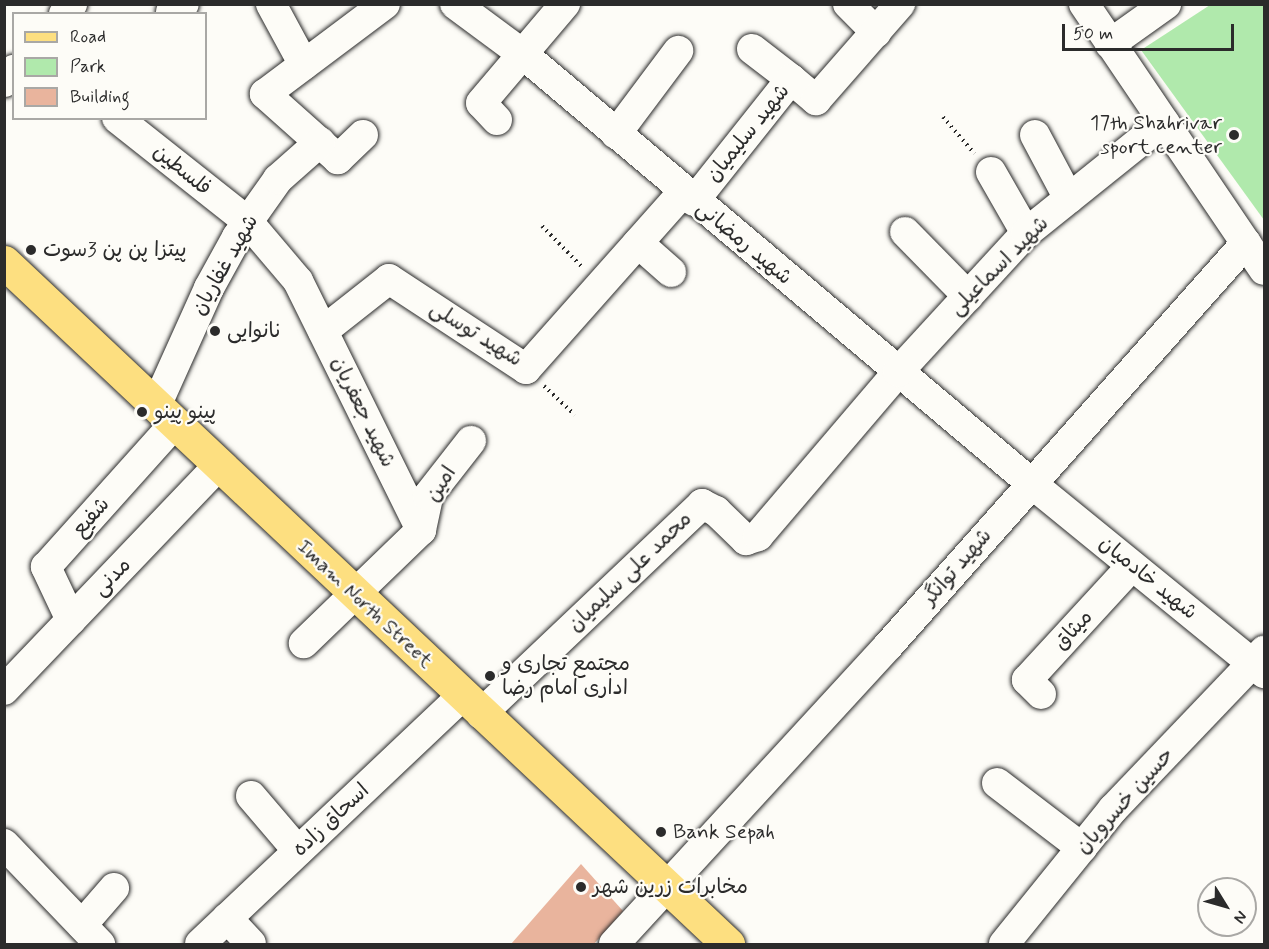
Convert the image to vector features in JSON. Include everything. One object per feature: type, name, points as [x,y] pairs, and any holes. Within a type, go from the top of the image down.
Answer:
[{"type":"main road","name":"Imam North Street","points":[[4,262],[664,888],[728,945]]},
{"type":"street","points":[[271,4],[304,65]]},
{"type":"street","points":[[363,135],[338,159],[265,94],[385,4]]},
{"type":"street","name":"شهید رمضانی","points":[[455,4],[524,56],[688,197],[1031,483]]},
{"type":"street","points":[[496,120],[481,103],[524,56],[564,4]]},
{"type":"street","points":[[848,4],[876,32]]},
{"type":"street","name":"شهید سلیمیان","points":[[688,197],[791,79],[816,100],[900,4]]},
{"type":"street","points":[[1084,4],[1264,270]]},
{"type":"street","points":[[1110,44],[1166,4]]},
{"type":"street","points":[[752,49],[791,79]]},
{"type":"street","points":[[616,134],[678,51]]},
{"type":"street","name":"فلسطین","points":[[120,120],[248,222]]},
{"type":"street","name":"شهید اسماعیلی","points":[[898,372],[1026,233],[1164,122]]},
{"type":"street","points":[[1035,135],[1069,199]]},
{"type":"street","name":"شهید غفاریان","points":[[166,415],[209,288],[248,222],[278,179],[320,142]]},
{"type":"street","points":[[991,172],[1026,233]]},
{"type":"street","name":"شهید توسلی","points":[[323,331],[389,279],[526,369],[638,243],[688,197]]},
{"type":"street","name":"شهید جعفریان","points":[[248,222],[298,281],[421,530]]},
{"type":"street","points":[[905,232],[968,296]]},
{"type":"street","points":[[638,243],[671,272]]},
{"type":"street","name":"شهید توانگر","points":[[614,945],[888,646],[1246,243]]},
{"type":"street","name":"محمد علی سلیمیان","points":[[471,705],[702,504],[716,511],[746,540],[758,536],[898,372]]},
{"type":"street","name":"شفیع","points":[[70,620],[46,567],[166,415]]},
{"type":"street","name":"امین","points":[[421,530],[428,496],[471,441]]},
{"type":"street","name":"مدنی","points":[[4,690],[219,465]]},
{"type":"street","name":"شهید خادمیان","points":[[1031,483],[1132,566],[1261,663]]},
{"type":"street","points":[[304,643],[357,596],[421,530]]},
{"type":"street","name":"میثاق","points":[[1041,694],[1027,680],[1132,566]]},
{"type":"street","name":"حسین خسرویان","points":[[1004,945],[1113,809],[1261,663]]},
{"type":"street","name":"اسحاق زاده","points":[[200,945],[298,851],[471,705]]},
{"type":"street","points":[[997,783],[1082,848]]},
{"type":"street","points":[[251,796],[298,851]]},
{"type":"street","points":[[4,844],[91,935],[114,888]]},
{"type":"street","points":[[227,918],[251,945]]},
{"type":"path","points":[[944,117],[991,172]]},
{"type":"path","points":[[542,226],[600,285]]},
{"type":"path","points":[[526,369],[575,415]]},
{"type":"green space","name":"17th Shahrivar sport center","points":[[1210,5],[1264,5],[1264,220],[1141,50]]},
{"type":"building","name":"مخابرات زرین شهر","points":[[581,864],[623,911],[594,944],[511,944]]},
{"type":"place","name":"17th Shahrivar sport center","points":[[1234,135]]},
{"type":"place","name":"پیتزا پن پن 3سوت","points":[[31,250]]},
{"type":"place","name":"نانوایی","points":[[215,331]]},
{"type":"place","name":"پینو پینو","points":[[142,412]]},
{"type":"place","name":"مجتمع تجاری و اداری امام رضا","points":[[490,676]]},
{"type":"place","name":"Bank Sepah","points":[[661,832]]},
{"type":"place","name":"مخابرات زرین شهر","points":[[581,887]]}]
